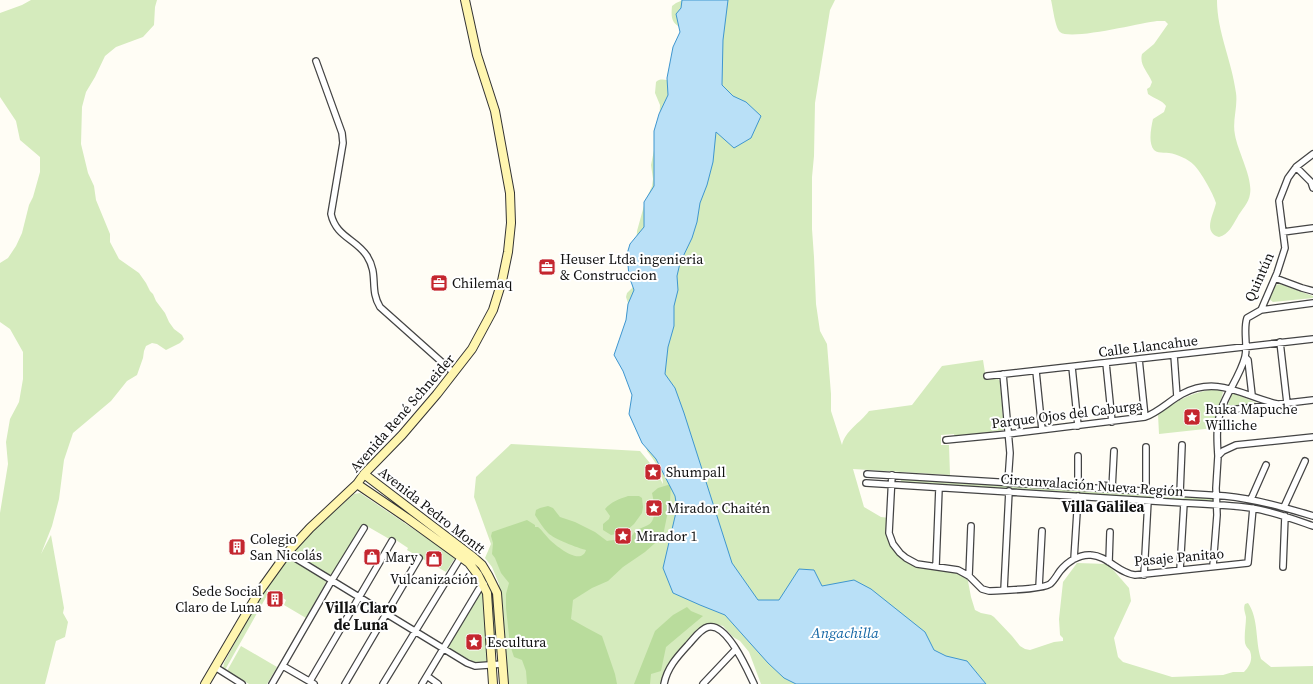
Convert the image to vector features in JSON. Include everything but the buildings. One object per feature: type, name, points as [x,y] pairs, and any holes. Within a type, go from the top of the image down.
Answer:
[{"type":"main road","name":"Avenida René Schneider","points":[[205,684],[259,592],[287,553],[310,528],[357,484],[364,474],[402,435],[472,349],[493,310],[506,267],[511,223],[508,178],[495,111],[477,55],[465,0]]},
{"type":"main road","name":"Avenida Pedro Montt","points":[[364,474],[463,554],[484,584],[487,593],[493,684]]},
{"type":"main road","name":"Avenida Pedro Montt","points":[[357,484],[406,518],[482,565],[497,593],[504,684]]},
{"type":"street","points":[[316,61],[342,133],[343,143],[331,214],[332,221],[337,229],[364,253],[370,262],[375,278],[374,293],[380,307],[454,373]]},
{"type":"street","name":"Quintún","points":[[1247,346],[1245,323],[1247,318],[1261,310],[1275,278],[1285,248],[1279,201],[1288,178],[1303,160],[1313,154]]},
{"type":"street","points":[[1296,167],[1311,182],[1313,188]]},
{"type":"street","points":[[1283,232],[1313,228]]},
{"type":"street","points":[[1275,278],[1313,291]]},
{"type":"street","points":[[1261,310],[1313,303]]},
{"type":"street","name":"Calle Llancahue","points":[[986,376],[1313,339]]},
{"type":"street","points":[[1280,342],[1287,403]]},
{"type":"street","points":[[1213,566],[1218,515],[1216,505],[1218,456],[1217,430],[1221,411],[1245,357],[1247,346]]},
{"type":"street","points":[[1174,355],[1177,397]]},
{"type":"street","points":[[1245,357],[1248,360],[1252,395]]},
{"type":"street","points":[[1139,359],[1145,417]]},
{"type":"street","points":[[1106,363],[1112,422]]},
{"type":"street","points":[[1072,366],[1078,426]]},
{"type":"street","points":[[1036,371],[1042,430]]},
{"type":"street","points":[[1003,374],[1010,453],[1008,482]]},
{"type":"street","name":"Parque Ojos del Caburga","points":[[946,440],[1078,426],[1145,417],[1159,410],[1177,397],[1193,390],[1209,386],[1231,388],[1277,404]]},
{"type":"street","points":[[1221,411],[1313,400]]},
{"type":"street","points":[[1218,456],[1223,451],[1236,445],[1313,437]]},
{"type":"street","points":[[1180,493],[1182,445]]},
{"type":"street","points":[[1146,447],[1146,491]]},
{"type":"street","points":[[1112,489],[1114,451]]},
{"type":"street","points":[[1078,456],[1078,487]]},
{"type":"street","points":[[1284,507],[1305,461]]},
{"type":"street","points":[[1251,499],[1266,465]]},
{"type":"street","name":"Circunvalación Nueva Región","points":[[867,474],[1216,495],[1251,499],[1313,516]]},
{"type":"street","points":[[892,475],[889,533],[893,544],[906,558],[924,566],[936,566],[958,570],[969,576],[982,589],[989,591],[1039,587],[1050,584],[1063,567],[1074,559],[1078,496]]},
{"type":"street","name":"Circunvalación Nueva Región","points":[[866,483],[1253,508],[1285,516],[1313,526]]},
{"type":"street","points":[[936,566],[939,488]]},
{"type":"street","points":[[1004,590],[1009,492]]},
{"type":"street","points":[[1144,575],[1148,501]]},
{"type":"street","points":[[1180,570],[1184,503]]},
{"type":"street","name":"Pasaje Panitao","points":[[1074,559],[1084,555],[1099,556],[1124,572],[1129,574],[1144,575],[1248,563],[1253,508]]},
{"type":"street","points":[[1283,567],[1285,516]]},
{"type":"street","points":[[969,576],[971,526]]},
{"type":"street","points":[[272,684],[364,528]]},
{"type":"street","points":[[1039,587],[1042,531]]},
{"type":"street","points":[[1109,562],[1110,532]]},
{"type":"street","points":[[283,666],[312,683],[392,541]]},
{"type":"street","points":[[287,553],[467,663],[474,666],[503,664]]},
{"type":"street","points":[[383,684],[463,554]]},
{"type":"street","points":[[345,684],[419,558]]},
{"type":"street","points":[[422,684],[484,584]]},
{"type":"street","points":[[664,684],[672,662],[706,627],[714,626],[718,628],[741,656],[754,684]]},
{"type":"street","points":[[703,684],[736,649]]},
{"type":"street","points":[[215,667],[242,684]]},
{"type":"street","points":[[427,676],[438,684]]},
{"type":"green space","points":[[31,0],[157,0],[154,25],[143,37],[116,47],[105,56],[86,92],[82,107],[81,144],[88,173],[94,186],[96,200],[110,234],[110,242],[119,259],[139,273],[165,313],[169,322],[184,339],[180,343],[166,350],[157,344],[152,343],[146,346],[137,375],[127,381],[111,401],[73,433],[64,460],[59,499],[52,526],[41,554],[51,535],[64,608],[63,613],[68,622],[65,637],[56,641],[45,684],[0,684],[0,513],[8,464],[6,442],[10,419],[19,402],[23,379],[23,352],[10,329],[0,322],[0,263],[8,258],[22,233],[29,205],[33,197],[40,172],[40,157],[20,140],[16,121],[0,97],[0,13]]},
{"type":"green space","points":[[683,0],[835,0],[830,10],[815,103],[812,177],[812,229],[816,304],[820,331],[827,344],[831,411],[842,445],[849,431],[869,411],[912,405],[942,366],[983,360],[986,379],[997,378],[1000,381],[1004,430],[955,437],[954,434],[941,435],[941,445],[949,445],[950,475],[853,469],[864,507],[881,517],[890,518],[892,539],[904,557],[924,568],[950,568],[967,576],[975,610],[994,617],[1020,646],[1030,650],[1054,642],[1063,641],[1063,638],[1060,635],[1059,619],[1063,582],[1077,563],[1108,564],[1129,588],[1131,601],[1114,638],[1118,657],[1123,662],[1172,677],[1223,675],[1233,672],[1244,672],[1251,660],[1250,651],[1245,644],[1246,617],[1244,607],[1245,604],[1248,603],[1254,616],[1261,659],[1271,667],[1313,666],[1313,684],[761,684],[749,652],[740,641],[733,637],[723,626],[712,623],[706,624],[695,635],[673,662],[666,684],[508,684],[500,616],[499,584],[492,567],[485,558],[491,544],[474,497],[476,477],[511,444],[640,451],[654,468],[663,484],[660,471],[647,451],[625,328],[628,303],[626,297],[627,293],[633,287],[637,231],[653,179],[651,165],[659,126],[660,105],[655,93],[656,82],[661,80],[672,81],[683,29],[676,25],[673,20],[672,6]]},
{"type":"green space","points":[[1051,0],[1217,0],[1219,24],[1236,93],[1234,130],[1250,188],[1247,203],[1228,232],[1219,237],[1214,235],[1211,231],[1210,222],[1216,203],[1210,188],[1197,168],[1189,161],[1179,156],[1156,151],[1152,147],[1150,135],[1153,119],[1164,112],[1166,106],[1148,94],[1147,89],[1150,87],[1152,82],[1141,58],[1142,54],[1154,44],[1168,24],[1165,21],[1157,21],[1106,31],[1066,34],[1058,30]]},
{"type":"green space","points":[[1280,284],[1313,296],[1313,298],[1273,302],[1269,299],[1276,285]]},
{"type":"green space","points":[[1209,390],[1219,390],[1223,392],[1214,428],[1159,434],[1158,414],[1182,399]]},
{"type":"green space","points":[[1232,394],[1236,394],[1259,404],[1228,408],[1227,407]]},
{"type":"green space","points":[[901,478],[1211,498],[1213,499],[1213,502],[901,482]]},
{"type":"green space","points":[[671,484],[670,501],[663,536],[645,552],[623,567],[608,581],[592,588],[573,600],[571,619],[602,636],[617,684],[527,684],[526,671],[522,660],[514,657],[510,645],[506,608],[506,594],[509,583],[501,573],[492,554],[492,532],[527,520],[535,525],[535,527],[538,527],[562,550],[574,556],[583,555],[586,550],[548,533],[535,515],[536,510],[548,506],[553,508],[560,517],[575,522],[595,532],[607,541],[626,540],[636,531],[647,526],[653,519],[654,501],[652,493],[658,488]]},
{"type":"green space","points":[[360,493],[452,555],[455,558],[446,572],[407,550],[408,548],[393,538],[391,540],[365,525],[333,573],[329,575],[295,555],[294,551],[309,534],[354,494]]},
{"type":"green space","points":[[628,496],[639,496],[642,498],[642,513],[634,524],[625,532],[611,535],[603,530],[603,524],[609,519],[610,516],[605,509],[618,500]]},
{"type":"green space","points":[[286,558],[291,558],[325,578],[326,582],[306,618],[284,605],[286,600],[265,588]]},
{"type":"green space","points":[[471,559],[479,567],[494,594],[498,653],[494,652],[484,578],[478,568],[470,561]]},
{"type":"green space","points":[[264,589],[269,592],[225,670],[223,668],[224,663]]},
{"type":"green space","points":[[480,590],[483,590],[488,659],[486,662],[475,663],[445,647]]},
{"type":"green space","points":[[687,607],[691,611],[703,616],[666,647],[661,671],[651,674],[650,684],[634,684],[655,631],[673,615]]},
{"type":"green space","points":[[241,646],[277,667],[267,684],[249,684],[227,671]]},
{"type":"water","name":"Angachilla","points":[[682,0],[728,0],[723,40],[722,85],[733,96],[746,102],[761,116],[751,138],[734,148],[716,132],[713,162],[707,185],[700,203],[697,222],[692,238],[680,263],[677,276],[678,290],[674,306],[674,326],[668,347],[665,374],[675,388],[684,413],[732,563],[758,600],[779,600],[799,569],[814,570],[822,586],[854,580],[871,589],[925,632],[934,650],[946,656],[967,661],[986,684],[796,684],[784,678],[768,663],[725,615],[673,593],[663,568],[677,508],[675,496],[656,459],[642,443],[629,414],[632,395],[623,371],[614,355],[626,320],[628,304],[634,290],[629,276],[627,254],[630,244],[644,227],[644,202],[654,186],[654,131],[659,114],[668,95],[667,78],[673,47],[680,32],[676,14],[681,8]]},
{"type":"place","name":"Heuser Ltda ingenieria & Construccion","points":[[547,267]]},
{"type":"place","name":"Chilemaq","points":[[439,283]]},
{"type":"place","name":"Ruka Mapuche Williche","points":[[1192,417]]},
{"type":"place","name":"Shumpall","points":[[653,472]]},
{"type":"place","name":"Mirador Chaitén","points":[[654,508]]},
{"type":"place","name":"Mirador 1","points":[[623,536]]},
{"type":"place","name":"Colegio San Nicolás","points":[[237,547]]},
{"type":"place","name":"Mary","points":[[372,557]]},
{"type":"place","name":"Vulcanización","points":[[434,559]]},
{"type":"place","name":"Sede Social Claro de Luna","points":[[275,599]]},
{"type":"place","name":"Escultura","points":[[474,642]]},
{"type":"district","name":"Villa Galilea","points":[[1103,507]]},
{"type":"district","name":"Villa Claro de Luna","points":[[361,616]]}]
